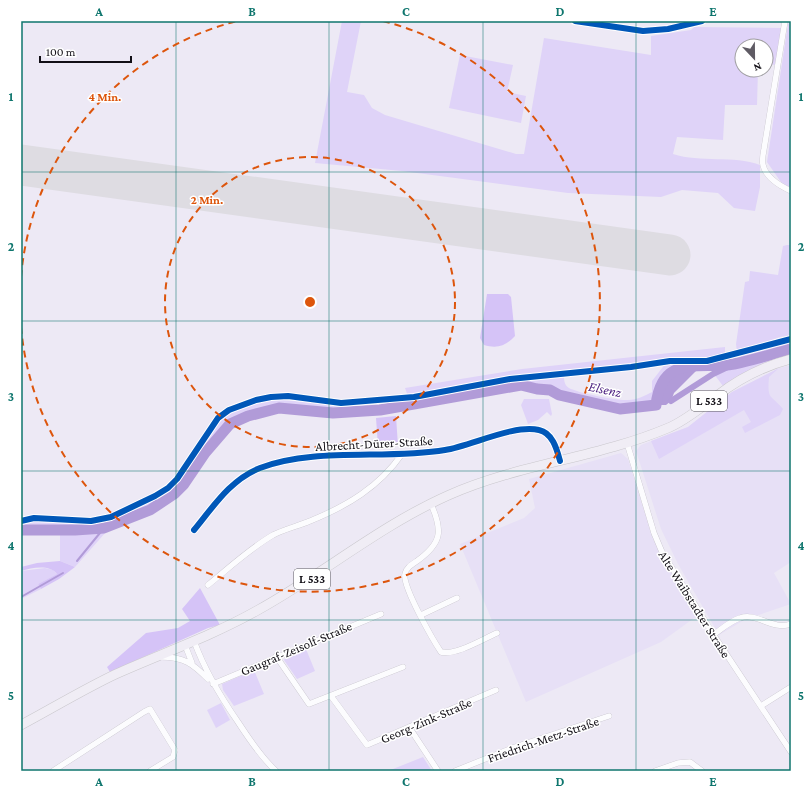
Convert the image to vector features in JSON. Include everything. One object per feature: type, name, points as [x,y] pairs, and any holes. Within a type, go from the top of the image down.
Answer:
[{"type":"main road","name":"L 533","points":[[21,724],[114,675],[240,620],[285,595],[382,531],[431,504],[477,484],[627,443],[676,424],[748,376],[763,368],[791,359]]},
{"type":"street","points":[[575,21],[643,31],[668,29],[702,21]]},
{"type":"street","points":[[785,21],[764,149],[763,165],[766,172],[776,184],[791,191]]},
{"type":"street","name":"Albrecht-Dürer-Straße","points":[[194,530],[227,491],[242,477],[259,468],[284,461],[318,457],[402,454],[446,450],[505,433],[530,428],[542,430],[554,442],[560,461]]},
{"type":"street","name":"Alte Waibstadter Straße","points":[[627,443],[660,548],[713,635],[791,752]]},
{"type":"street","points":[[208,585],[247,553],[274,535],[343,507],[370,489],[393,467],[402,454]]},
{"type":"street","points":[[431,504],[437,518],[439,535],[433,546],[408,567],[404,575],[405,583],[421,615],[441,652],[448,654],[497,633]]},
{"type":"street","points":[[421,615],[457,598]]},
{"type":"street","name":"Gaugraf-Zeisolf-Straße","points":[[213,684],[276,656],[381,614]]},
{"type":"street","points":[[713,635],[733,622],[748,617],[785,627],[791,624]]},
{"type":"street","points":[[189,643],[192,664]]},
{"type":"street","points":[[189,643],[213,684],[249,738],[263,758],[276,771]]},
{"type":"street","points":[[276,656],[309,704],[403,666]]},
{"type":"street","points":[[157,657],[183,659],[192,664],[213,684]]},
{"type":"street","points":[[761,706],[791,686]]},
{"type":"street","name":"Georg-Zink-Straße","points":[[331,696],[367,745],[496,690]]},
{"type":"street","points":[[53,771],[150,709],[175,750],[173,757],[150,771]]},
{"type":"street","name":"Friedrich-Metz-Straße","points":[[455,771],[515,747],[610,716]]},
{"type":"street","points":[[409,727],[438,771]]},
{"type":"street","points":[[655,771],[678,763],[690,762],[702,771]]},
{"type":"shaded area","points":[[342,21],[361,21],[347,92],[364,95],[372,108],[385,115],[516,154],[524,154],[544,38],[651,55],[651,36],[691,30],[694,27],[781,28],[777,65],[774,65],[774,38],[734,38],[734,78],[758,78],[757,105],[725,105],[723,140],[677,137],[673,154],[695,158],[739,160],[760,165],[760,187],[755,211],[734,208],[718,193],[682,190],[661,197],[568,193],[402,171],[315,163]]},
{"type":"shaded area","points":[[791,21],[791,187],[783,185],[767,162],[788,24]]},
{"type":"shaded area","points":[[460,55],[513,65],[507,92],[526,96],[521,123],[449,108]]},
{"type":"shaded area","points":[[791,245],[791,335],[780,337],[745,349],[791,337],[791,355],[738,377],[723,386],[714,374],[745,362],[737,352],[736,344],[745,282],[749,281],[750,271],[778,275],[783,246]]},
{"type":"shaded area","points":[[487,294],[508,294],[511,297],[515,336],[505,344],[497,347],[484,345],[480,338]]},
{"type":"shaded area","points":[[725,347],[725,360],[681,362],[684,367],[667,378],[661,386],[655,406],[639,410],[601,409],[560,397],[522,389],[489,392],[398,411],[363,415],[280,408],[248,417],[231,424],[207,452],[185,486],[159,505],[125,524],[106,532],[75,567],[60,561],[60,532],[21,534],[21,521],[34,518],[91,521],[111,517],[155,496],[168,488],[177,479],[192,454],[226,415],[242,406],[271,399],[360,407],[410,402],[405,388],[522,369]],"holes":[[[666,363],[652,381],[652,392],[637,399],[623,400],[574,390],[567,386],[564,377]]]},
{"type":"shaded area","points":[[702,365],[674,393],[671,401],[666,405],[656,405],[664,380],[670,374],[683,368]]},
{"type":"shaded area","points":[[791,365],[791,562],[774,573],[791,604],[744,620],[719,635],[678,564],[661,529],[636,451],[641,445],[688,427],[732,392],[779,368]]},
{"type":"shaded area","points":[[779,368],[769,377],[769,394],[783,409],[780,415],[745,433],[742,427],[751,422],[744,410],[659,459],[651,441],[688,427],[732,392]]},
{"type":"shaded area","points":[[524,399],[549,399],[552,414],[551,416],[547,412],[538,420],[528,424],[521,405]]},
{"type":"shaded area","points":[[396,416],[398,446],[378,446],[376,418]]},
{"type":"shaded area","points":[[621,453],[628,459],[653,539],[697,616],[661,642],[526,702],[460,544],[524,518],[535,508],[529,479]]},
{"type":"shaded area","points":[[60,561],[75,567],[59,579],[41,589],[38,584],[57,574],[54,571],[45,568],[35,568],[21,571],[21,567],[37,563]]},
{"type":"shaded area","points":[[45,568],[53,570],[57,574],[38,584],[41,589],[21,599],[21,571]]},
{"type":"shaded area","points":[[200,588],[220,625],[208,628],[110,672],[107,667],[146,633],[178,628],[190,621],[182,609]]},
{"type":"shaded area","points":[[306,649],[315,671],[297,679],[284,660],[287,656]]},
{"type":"shaded area","points":[[254,670],[264,694],[234,706],[223,690],[222,684]]},
{"type":"shaded area","points":[[221,703],[230,720],[216,728],[207,710]]},
{"type":"shaded area","points":[[423,757],[432,771],[388,771]]},
{"type":"waterway","name":"Elsenz","points":[[21,530],[75,530],[104,528],[150,510],[174,494],[184,484],[205,453],[230,424],[248,416],[279,408],[333,413],[380,410],[521,385],[537,389],[550,390],[559,395],[620,409],[656,405],[660,389],[666,378],[674,371],[684,367],[734,364],[791,349]]},
{"type":"waterway","points":[[671,401],[713,374],[734,364]]},
{"type":"waterway","points":[[77,561],[104,528]]},
{"type":"waterway","points":[[21,597],[63,573]]},
{"type":"runway","points":[[21,165],[670,255]]},
{"type":"tunnel","points":[[733,355],[791,339]]},
{"type":"cycle path","points":[[575,21],[643,31],[668,29],[702,21]]},
{"type":"cycle path","points":[[21,521],[34,518],[91,521],[111,517],[155,496],[168,488],[177,479],[218,418],[229,410],[256,400],[288,396],[341,403],[414,397],[510,379],[631,367],[670,361],[707,361],[791,339]]},
{"type":"cycle path","points":[[194,530],[231,486],[240,479],[260,468],[281,462],[327,456],[422,453],[445,450],[505,433],[529,429],[544,432],[551,438],[554,442],[560,461]]}]
